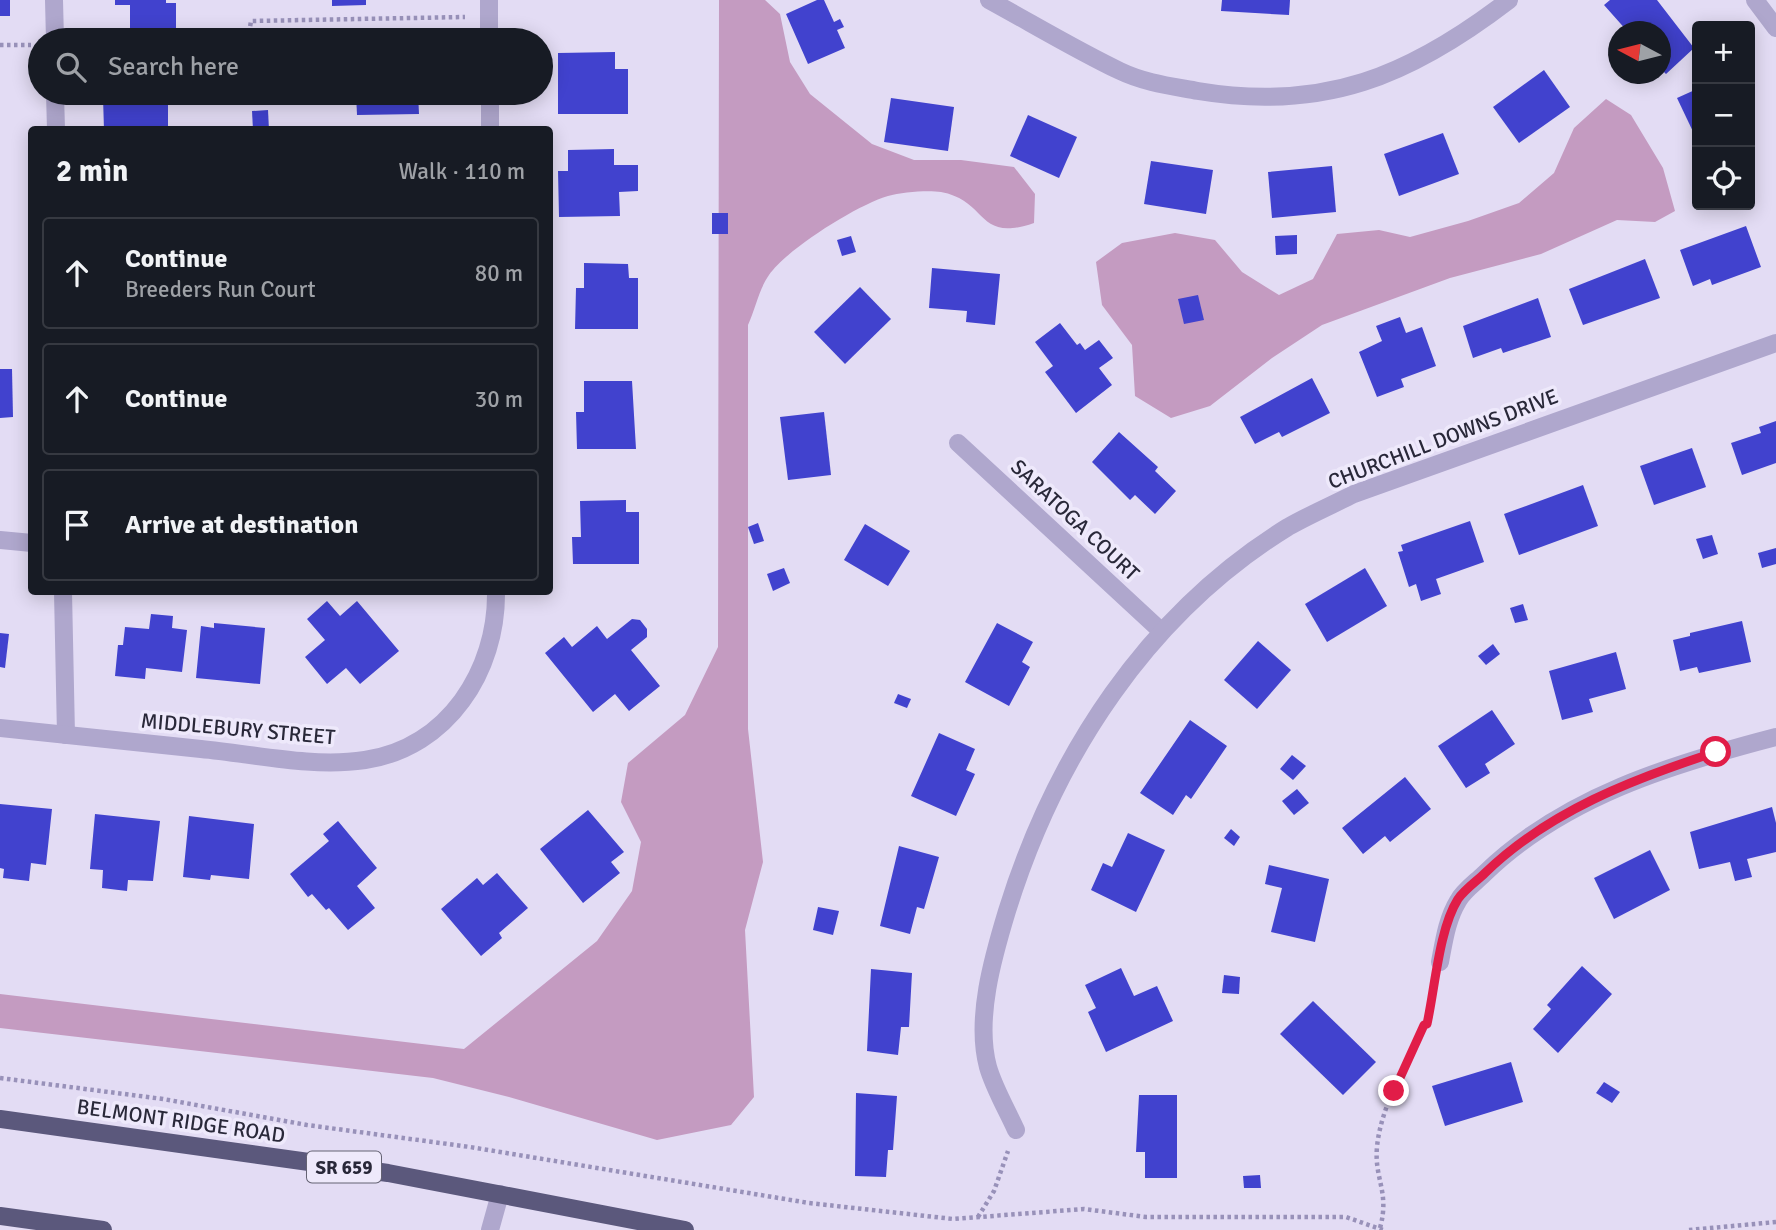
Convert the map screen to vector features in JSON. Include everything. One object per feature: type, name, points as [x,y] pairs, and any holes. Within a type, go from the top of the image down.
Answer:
[{"type":"main road","name":"BELMONT RIDGE ROAD","points":[[0,1119],[388,1173],[685,1230]]},
{"type":"main road","points":[[0,1216],[103,1230]]},
{"type":"street","points":[[54,0],[55,28]]},
{"type":"street","points":[[989,0],[1121,72],[1153,83],[1230,96],[1274,97],[1318,93],[1400,69],[1439,51],[1509,0]]},
{"type":"street","points":[[1755,0],[1776,28]]},
{"type":"street","points":[[489,8],[489,28]]},
{"type":"street","points":[[55,105],[56,126]]},
{"type":"street","points":[[490,105],[490,126]]},
{"type":"street","name":"CHURCHILL DOWNS DRIVE","points":[[1016,1130],[988,1066],[984,1011],[993,956],[1027,848],[1063,772],[1097,713],[1161,631],[1217,580],[1287,528],[1354,494],[1776,343]]},
{"type":"street","name":"SARATOGA COURT","points":[[958,443],[1161,631]]},
{"type":"street","points":[[0,540],[28,543]]},
{"type":"street","points":[[62,595],[66,735]]},
{"type":"street","name":"MIDDLEBURY STREET","points":[[0,728],[330,762],[386,755],[406,747],[442,724],[469,692],[491,643],[496,595]]},
{"type":"street","points":[[1440,962],[1447,927],[1459,899],[1504,854],[1548,824],[1595,798],[1653,773],[1776,737]]},
{"type":"street","points":[[490,1230],[500,1194]]},
{"type":"path","points":[[250,28],[251,21],[489,8]]},
{"type":"path","points":[[0,45],[28,45]]},
{"type":"path","points":[[0,1078],[163,1099],[307,1125],[470,1147],[808,1203],[953,1219],[1084,1209],[1146,1217],[1346,1217],[1381,1229],[1385,1208],[1377,1151],[1382,1117],[1424,1025],[1427,1024],[1440,962]]},
{"type":"path","points":[[978,1217],[994,1191],[1016,1130]]},
{"type":"path","points":[[1689,1230],[1776,1222]]},
{"type":"shaded area","points":[[719,0],[765,0],[780,14],[790,62],[810,94],[872,144],[914,160],[961,160],[1014,167],[1035,194],[1034,223],[1015,228],[1002,228],[992,224],[968,203],[941,192],[900,193],[859,208],[806,241],[778,265],[762,287],[748,325],[748,729],[763,862],[745,930],[754,1097],[731,1125],[657,1140],[433,1078],[0,1028],[0,994],[464,1049],[597,941],[632,891],[641,842],[621,802],[628,763],[685,715],[718,647]]},
{"type":"shaded area","points":[[1606,99],[1631,115],[1663,168],[1675,211],[1655,222],[1617,220],[1541,254],[1450,278],[1322,325],[1272,358],[1210,406],[1171,418],[1135,396],[1132,345],[1102,305],[1096,262],[1122,243],[1175,233],[1215,240],[1242,272],[1279,295],[1313,279],[1337,234],[1379,230],[1410,237],[1519,203],[1554,173],[1574,128]]},
{"type":"building","points":[[0,0],[10,0],[10,16],[0,16]]},
{"type":"building","points":[[115,0],[166,0],[166,3],[176,3],[176,28],[130,28],[130,5],[115,5]]},
{"type":"building","points":[[332,0],[366,0],[366,5],[332,6]]},
{"type":"building","points":[[817,0],[824,0],[834,22],[840,19],[844,27],[837,30],[845,48],[808,64],[786,14]]},
{"type":"building","points":[[1222,0],[1290,0],[1289,15],[1221,11]]},
{"type":"building","points":[[1610,0],[1657,0],[1692,45],[1692,50],[1671,69],[1671,21],[1618,21],[1604,5]]},
{"type":"building","points":[[615,52],[615,69],[628,69],[628,114],[558,114],[558,53]]},
{"type":"building","points":[[1544,70],[1570,107],[1519,143],[1493,107]]},
{"type":"building","points":[[1692,91],[1692,130],[1677,98]]},
{"type":"building","points":[[891,98],[954,107],[948,151],[884,142]]},
{"type":"building","points":[[103,105],[168,105],[168,126],[104,126]]},
{"type":"building","points":[[357,105],[419,105],[419,114],[357,115]]},
{"type":"building","points":[[268,110],[269,126],[253,126],[252,111]]},
{"type":"building","points":[[1028,115],[1077,137],[1059,178],[1010,156]]},
{"type":"building","points":[[1443,133],[1459,174],[1399,196],[1384,154]]},
{"type":"building","points":[[614,149],[614,165],[638,165],[638,191],[619,192],[620,216],[559,217],[558,171],[568,171],[568,150]]},
{"type":"building","points":[[1151,161],[1213,170],[1206,214],[1144,204]]},
{"type":"building","points":[[1332,166],[1336,212],[1272,218],[1268,172]]},
{"type":"building","points":[[712,213],[728,213],[728,234],[712,234]]},
{"type":"building","points":[[1746,226],[1761,267],[1712,285],[1710,279],[1693,286],[1680,250]]},
{"type":"building","points":[[1297,235],[1297,254],[1276,255],[1275,236]]},
{"type":"building","points":[[851,236],[856,252],[842,256],[837,240]]},
{"type":"building","points":[[1645,259],[1660,298],[1583,325],[1569,289]]},
{"type":"building","points":[[584,263],[628,264],[629,278],[638,278],[638,329],[575,329],[576,288],[584,288]]},
{"type":"building","points":[[932,268],[1000,274],[995,325],[966,322],[967,311],[929,308]]},
{"type":"building","points":[[860,287],[891,319],[845,364],[814,332]]},
{"type":"building","points":[[1198,295],[1204,320],[1184,324],[1178,299]]},
{"type":"building","points":[[1538,298],[1551,337],[1503,353],[1501,348],[1473,358],[1463,326]]},
{"type":"building","points":[[1400,317],[1406,333],[1422,327],[1436,366],[1401,379],[1404,387],[1377,397],[1359,352],[1382,341],[1376,326]]},
{"type":"building","points":[[1060,323],[1077,345],[1080,343],[1085,350],[1099,340],[1113,358],[1099,368],[1112,385],[1076,413],[1045,372],[1053,366],[1035,342]]},
{"type":"building","points":[[0,369],[12,369],[13,417],[0,418]]},
{"type":"building","points":[[1312,378],[1330,413],[1282,437],[1279,432],[1255,444],[1240,417]]},
{"type":"building","points":[[584,381],[632,381],[636,449],[577,449],[576,412],[584,412]]},
{"type":"building","points":[[824,412],[831,475],[788,480],[780,417]]},
{"type":"building","points":[[1776,421],[1776,463],[1742,475],[1731,443],[1761,433],[1759,427]]},
{"type":"building","points":[[1119,432],[1158,467],[1155,471],[1176,491],[1155,514],[1135,495],[1130,500],[1092,462]]},
{"type":"building","points":[[1692,448],[1706,487],[1654,505],[1640,466]]},
{"type":"building","points":[[1583,485],[1598,526],[1519,555],[1504,514]]},
{"type":"building","points":[[626,500],[626,512],[639,512],[639,564],[573,564],[572,537],[581,537],[580,501]]},
{"type":"building","points":[[1470,521],[1484,562],[1436,579],[1441,594],[1421,601],[1416,584],[1409,587],[1398,552],[1403,551],[1401,545]]},
{"type":"building","points":[[758,523],[764,541],[754,544],[748,527]]},
{"type":"building","points":[[865,524],[910,551],[888,586],[844,560]]},
{"type":"building","points":[[1712,535],[1718,554],[1703,559],[1696,539]]},
{"type":"building","points":[[1776,548],[1776,564],[1762,568],[1758,553]]},
{"type":"building","points":[[784,568],[790,583],[773,591],[767,574]]},
{"type":"building","points":[[1365,568],[1387,606],[1327,642],[1305,604]]},
{"type":"building","points":[[327,601],[340,616],[357,601],[399,651],[360,684],[346,668],[327,684],[305,657],[325,640],[307,619]]},
{"type":"building","points":[[1523,604],[1528,620],[1515,623],[1510,608]]},
{"type":"building","points":[[151,614],[173,616],[172,628],[187,630],[182,672],[146,668],[145,679],[115,676],[118,645],[123,645],[125,627],[149,629]]},
{"type":"building","points":[[632,619],[640,620],[647,629],[647,637],[631,650],[660,686],[629,711],[615,694],[593,712],[545,653],[564,637],[572,647],[597,626],[607,639]]},
{"type":"building","points":[[1742,621],[1751,662],[1699,673],[1697,667],[1680,671],[1673,640],[1690,636],[1690,633]]},
{"type":"building","points":[[214,623],[265,628],[260,684],[196,678],[201,626],[214,628]]},
{"type":"building","points":[[997,623],[1033,642],[1022,662],[1030,667],[1009,706],[965,682]]},
{"type":"building","points":[[0,633],[9,634],[5,668],[0,667]]},
{"type":"building","points":[[1258,641],[1291,670],[1257,709],[1224,680]]},
{"type":"building","points":[[1493,644],[1500,654],[1486,665],[1478,656]]},
{"type":"building","points":[[1616,652],[1626,689],[1589,699],[1593,712],[1562,720],[1549,671]]},
{"type":"building","points":[[898,694],[911,699],[907,708],[894,703]]},
{"type":"building","points":[[1492,710],[1515,744],[1485,764],[1490,773],[1466,788],[1438,746]]},
{"type":"building","points":[[1190,720],[1227,746],[1191,799],[1186,795],[1173,815],[1140,793]]},
{"type":"building","points":[[939,733],[975,749],[966,770],[975,774],[956,816],[911,796]]},
{"type":"building","points":[[1292,755],[1306,766],[1293,780],[1280,769]]},
{"type":"building","points":[[1405,777],[1431,809],[1390,842],[1385,836],[1363,854],[1342,828]]},
{"type":"building","points":[[1297,789],[1309,803],[1294,815],[1282,801]]},
{"type":"building","points":[[0,804],[52,809],[46,865],[31,863],[29,881],[3,878],[4,869],[0,868]]},
{"type":"building","points":[[1772,807],[1776,823],[1776,852],[1747,859],[1752,877],[1735,881],[1730,862],[1699,869],[1690,832]]},
{"type":"building","points":[[588,810],[624,852],[611,862],[620,873],[583,903],[540,849]]},
{"type":"building","points":[[95,814],[160,821],[153,881],[128,880],[127,891],[102,888],[103,870],[90,869]]},
{"type":"building","points":[[189,816],[254,824],[249,879],[211,875],[210,880],[183,877]]},
{"type":"building","points":[[338,821],[377,868],[357,886],[375,908],[348,930],[329,908],[326,910],[312,894],[308,897],[290,874],[329,841],[323,834]]},
{"type":"building","points":[[1231,829],[1240,837],[1234,846],[1224,838]]},
{"type":"building","points":[[1128,833],[1165,850],[1136,912],[1091,890],[1103,863],[1112,867]]},
{"type":"building","points":[[899,846],[939,857],[924,909],[917,907],[910,934],[880,926]]},
{"type":"building","points":[[1650,850],[1670,890],[1614,919],[1594,878]]},
{"type":"building","points":[[1269,865],[1329,879],[1315,942],[1271,932],[1282,888],[1265,884]]},
{"type":"building","points":[[497,873],[528,908],[499,933],[502,938],[481,956],[441,909],[477,878],[483,885]]},
{"type":"building","points":[[818,907],[839,911],[833,935],[813,930]]},
{"type":"building","points":[[1582,966],[1612,994],[1558,1053],[1533,1029],[1551,1009],[1547,1005]]},
{"type":"building","points":[[1121,968],[1134,996],[1157,986],[1173,1021],[1106,1052],[1088,1012],[1096,1008],[1085,985]]},
{"type":"building","points":[[871,969],[912,973],[909,1027],[901,1027],[898,1055],[867,1051]]},
{"type":"building","points":[[1224,975],[1240,977],[1239,994],[1222,993]]},
{"type":"building","points":[[1313,1001],[1376,1062],[1343,1095],[1280,1034]]},
{"type":"building","points":[[1511,1062],[1523,1102],[1445,1126],[1432,1086]]},
{"type":"building","points":[[1604,1082],[1620,1092],[1612,1103],[1596,1093]]},
{"type":"building","points":[[856,1093],[897,1096],[893,1150],[888,1150],[886,1177],[855,1176]]},
{"type":"building","points":[[1139,1095],[1177,1095],[1177,1178],[1145,1178],[1145,1152],[1136,1152]]},
{"type":"building","points":[[1260,1175],[1261,1188],[1244,1188],[1243,1176]]},
{"type":"route","points":[[1394,1091],[1424,1025],[1427,1024],[1447,927],[1459,899],[1504,854],[1548,824],[1595,798],[1653,773],[1716,752]]}]
